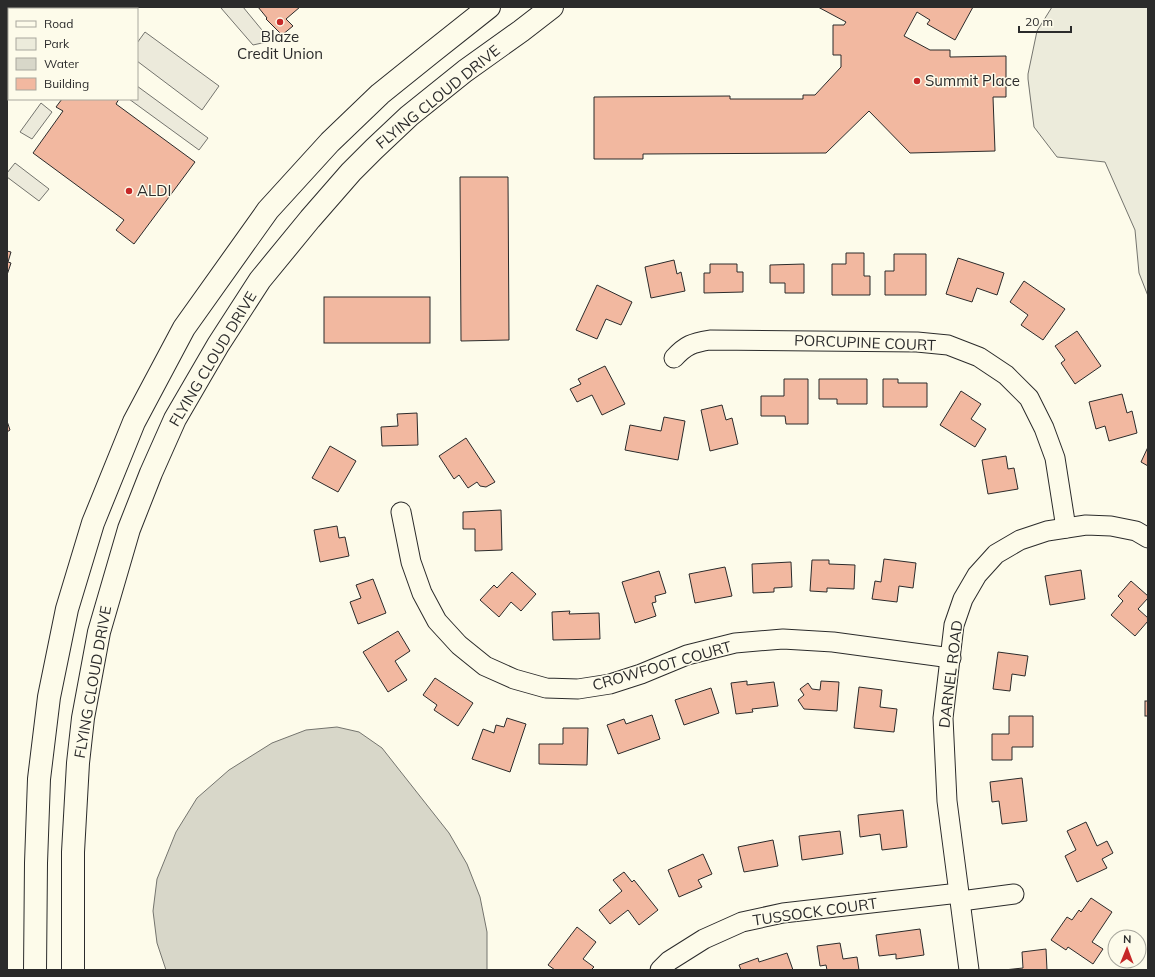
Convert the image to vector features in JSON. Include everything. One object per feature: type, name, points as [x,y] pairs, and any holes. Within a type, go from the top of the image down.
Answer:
[{"type":"main road","points":[[35,970],[36,863],[39,779],[49,696],[67,609],[93,523],[134,422],[184,328],[268,210],[330,142],[380,94],[489,7]]},
{"type":"main road","name":"FLYING CLOUD DRIVE","points":[[73,970],[74,852],[78,763],[83,718],[99,632],[129,530],[151,473],[175,419],[218,345],[260,280],[351,172],[409,116],[465,71],[521,31],[543,10]]},
{"type":"street","name":"PORCUPINE COURT","points":[[674,358],[683,348],[696,342],[710,340],[917,342],[948,345],[980,357],[1006,375],[1029,398],[1044,428],[1055,458],[1066,528]]},
{"type":"street","name":"CROWFOOT COURT","points":[[401,512],[411,562],[422,593],[437,621],[459,645],[485,666],[514,680],[546,688],[578,689],[610,684],[641,674],[687,655],[735,644],[783,639],[833,642],[951,658]]},
{"type":"street","name":"DARNEL ROAD","points":[[969,970],[947,801],[943,718],[954,625],[963,599],[977,575],[996,554],[1020,540],[1047,531],[1086,525],[1111,526],[1136,531],[1148,538]]},
{"type":"street","points":[[960,897],[1014,894]]},
{"type":"street","name":"TUSSOCK COURT","points":[[660,970],[670,961],[704,938],[742,922],[783,913],[960,897]]},
{"type":"green space","points":[[1052,7],[1148,7],[1148,296],[1139,273],[1135,230],[1105,162],[1057,157],[1034,127],[1028,74],[1037,31]]},
{"type":"shaded area","points":[[243,7],[271,41],[253,45],[221,8]]},
{"type":"shaded area","points":[[145,32],[219,86],[202,110],[138,62],[138,42]]},
{"type":"shaded area","points":[[138,87],[208,138],[199,150],[130,100],[138,100]]},
{"type":"shaded area","points":[[41,103],[52,112],[32,139],[20,132]]},
{"type":"shaded area","points":[[15,163],[49,189],[39,201],[7,177],[7,173]]},
{"type":"water","points":[[337,727],[359,732],[382,748],[449,833],[467,864],[480,897],[487,932],[487,970],[166,970],[157,943],[153,911],[157,879],[176,832],[197,798],[229,770],[272,743],[306,730]]},
{"type":"building","name":"Blaze Credit Union","points":[[258,7],[300,7],[286,19],[293,26],[282,35],[266,19],[267,18]]},
{"type":"building","name":"Summit Place","points":[[818,7],[973,7],[955,40],[927,24],[930,20],[917,12],[904,36],[930,50],[950,50],[950,57],[1006,56],[1006,97],[993,97],[995,151],[910,153],[869,111],[826,153],[643,154],[643,159],[594,159],[594,97],[730,96],[730,99],[803,99],[803,95],[815,95],[841,67],[841,55],[833,55],[833,25],[844,25],[846,22]]},
{"type":"building","name":"ALDI","points":[[61,100],[118,100],[116,104],[195,162],[134,244],[116,230],[124,220],[33,153],[63,111],[56,107]]},
{"type":"building","points":[[460,177],[508,177],[509,340],[461,341]]},
{"type":"building","points":[[7,251],[11,252],[8,262],[11,263],[7,275]]},
{"type":"building","points":[[846,253],[864,253],[864,276],[870,276],[870,295],[832,295],[832,264],[846,264]]},
{"type":"building","points":[[894,254],[926,254],[926,295],[885,295],[885,271],[894,271]]},
{"type":"building","points":[[958,258],[1004,273],[997,295],[977,288],[972,302],[946,294]]},
{"type":"building","points":[[674,260],[677,274],[681,272],[685,291],[651,298],[645,267]]},
{"type":"building","points":[[710,264],[737,264],[737,272],[743,272],[743,292],[704,293],[704,273],[710,273]]},
{"type":"building","points":[[804,264],[804,293],[785,293],[785,283],[770,283],[770,265]]},
{"type":"building","points":[[1024,281],[1065,309],[1043,340],[1021,325],[1028,315],[1010,302]]},
{"type":"building","points":[[597,285],[632,302],[621,325],[606,319],[597,339],[576,330]]},
{"type":"building","points":[[324,297],[430,297],[430,343],[324,343]]},
{"type":"building","points":[[1077,331],[1101,366],[1075,384],[1061,363],[1065,360],[1055,346]]},
{"type":"building","points":[[605,366],[625,404],[602,415],[592,395],[577,402],[570,389],[581,384],[578,379]]},
{"type":"building","points":[[784,379],[808,379],[808,424],[786,424],[785,416],[761,416],[761,396],[784,396]]},
{"type":"building","points":[[819,379],[867,379],[867,404],[837,404],[837,399],[819,399]]},
{"type":"building","points":[[883,379],[898,379],[898,383],[927,383],[927,407],[883,407]]},
{"type":"building","points":[[961,391],[981,404],[971,419],[986,429],[975,447],[940,425]]},
{"type":"building","points":[[1122,394],[1127,413],[1132,411],[1137,433],[1109,441],[1105,426],[1096,429],[1089,402]]},
{"type":"building","points":[[722,405],[726,420],[732,418],[738,444],[710,451],[701,410]]},
{"type":"building","points":[[417,413],[418,445],[382,446],[381,427],[398,426],[397,414]]},
{"type":"building","points":[[664,417],[685,421],[678,460],[625,450],[630,425],[661,431]]},
{"type":"building","points":[[7,421],[10,430],[7,432]]},
{"type":"building","points":[[466,438],[495,482],[486,487],[480,486],[477,482],[468,488],[459,475],[454,479],[439,456]]},
{"type":"building","points":[[330,446],[356,461],[338,492],[312,478]]},
{"type":"building","points":[[1148,447],[1148,466],[1141,462]]},
{"type":"building","points":[[1006,456],[1008,469],[1014,468],[1018,489],[988,494],[982,460]]},
{"type":"building","points":[[501,510],[502,550],[475,551],[475,529],[463,529],[463,512]]},
{"type":"building","points":[[337,526],[339,538],[345,537],[349,556],[320,562],[314,530]]},
{"type":"building","points":[[884,559],[916,563],[913,588],[899,586],[897,602],[872,599],[875,581],[881,582]]},
{"type":"building","points":[[812,560],[829,560],[829,564],[855,565],[854,589],[827,588],[827,592],[810,591]]},
{"type":"building","points":[[791,562],[792,587],[774,588],[774,592],[753,593],[752,564]]},
{"type":"building","points":[[725,567],[732,596],[695,603],[689,574]]},
{"type":"building","points":[[1081,570],[1085,599],[1050,605],[1045,576]]},
{"type":"building","points":[[659,571],[666,593],[655,596],[656,602],[652,603],[656,616],[635,623],[622,582]]},
{"type":"building","points":[[512,572],[536,594],[521,611],[511,602],[499,617],[480,600],[494,585],[497,588]]},
{"type":"building","points":[[373,579],[386,613],[358,624],[350,602],[361,598],[356,585]]},
{"type":"building","points":[[1131,581],[1148,596],[1148,598],[1138,609],[1148,618],[1148,621],[1135,636],[1111,615],[1123,601],[1118,596]]},
{"type":"building","points":[[570,611],[569,614],[599,613],[600,639],[553,640],[552,612]]},
{"type":"building","points":[[398,631],[410,651],[395,661],[407,680],[388,692],[363,652]]},
{"type":"building","points":[[998,652],[1028,656],[1025,676],[1012,674],[1010,691],[993,689]]},
{"type":"building","points":[[435,678],[473,703],[458,726],[434,710],[437,705],[423,695]]},
{"type":"building","points":[[747,681],[747,685],[774,682],[778,706],[752,709],[753,712],[736,714],[731,683]]},
{"type":"building","points":[[821,681],[839,682],[837,711],[804,709],[798,700],[804,695],[800,689],[808,683],[812,689],[820,690]]},
{"type":"building","points":[[859,687],[882,690],[880,707],[897,709],[894,732],[854,728]]},
{"type":"building","points":[[711,688],[719,713],[684,725],[675,700]]},
{"type":"building","points":[[1145,701],[1148,701],[1148,716],[1145,716]]},
{"type":"building","points":[[652,715],[660,739],[618,754],[607,725],[624,719],[626,724]]},
{"type":"building","points":[[1009,716],[1033,716],[1033,747],[1012,747],[1012,760],[992,760],[992,734],[1009,734]]},
{"type":"building","points":[[507,718],[526,724],[510,772],[472,759],[483,729],[494,733],[496,725],[504,727]]},
{"type":"building","points":[[563,728],[588,728],[587,765],[539,764],[539,744],[563,744]]},
{"type":"building","points":[[1022,778],[1027,821],[1002,824],[999,801],[992,802],[990,782]]},
{"type":"building","points":[[903,810],[907,847],[882,850],[880,834],[860,837],[858,815]]},
{"type":"building","points":[[1086,822],[1097,846],[1107,841],[1113,853],[1102,859],[1107,868],[1077,882],[1065,856],[1076,850],[1067,831]]},
{"type":"building","points":[[840,831],[843,854],[802,860],[799,836]]},
{"type":"building","points":[[773,840],[778,866],[744,872],[738,847]]},
{"type":"building","points":[[703,854],[712,874],[698,880],[702,887],[679,897],[668,870]]},
{"type":"building","points":[[624,872],[632,882],[634,880],[658,910],[639,925],[628,910],[610,924],[599,910],[622,891],[613,880]]},
{"type":"building","points":[[1091,898],[1112,912],[1092,942],[1103,949],[1093,964],[1068,947],[1066,950],[1051,940],[1067,917],[1072,920],[1079,910],[1081,912]]},
{"type":"building","points":[[577,927],[596,942],[583,959],[594,967],[591,970],[555,970],[548,965]]},
{"type":"building","points":[[920,929],[924,955],[896,959],[896,954],[879,956],[876,935]]},
{"type":"building","points":[[840,943],[843,959],[857,957],[859,970],[827,970],[826,965],[820,966],[817,946]]},
{"type":"building","points":[[1046,949],[1047,970],[1004,970],[1023,968],[1022,952]]},
{"type":"building","points":[[787,953],[793,970],[741,970],[739,965],[758,958],[759,962]]},
{"type":"place","name":"Blaze Credit Union","points":[[280,22]]},
{"type":"place","name":"Summit Place","points":[[917,81]]},
{"type":"place","name":"ALDI","points":[[129,191]]}]
